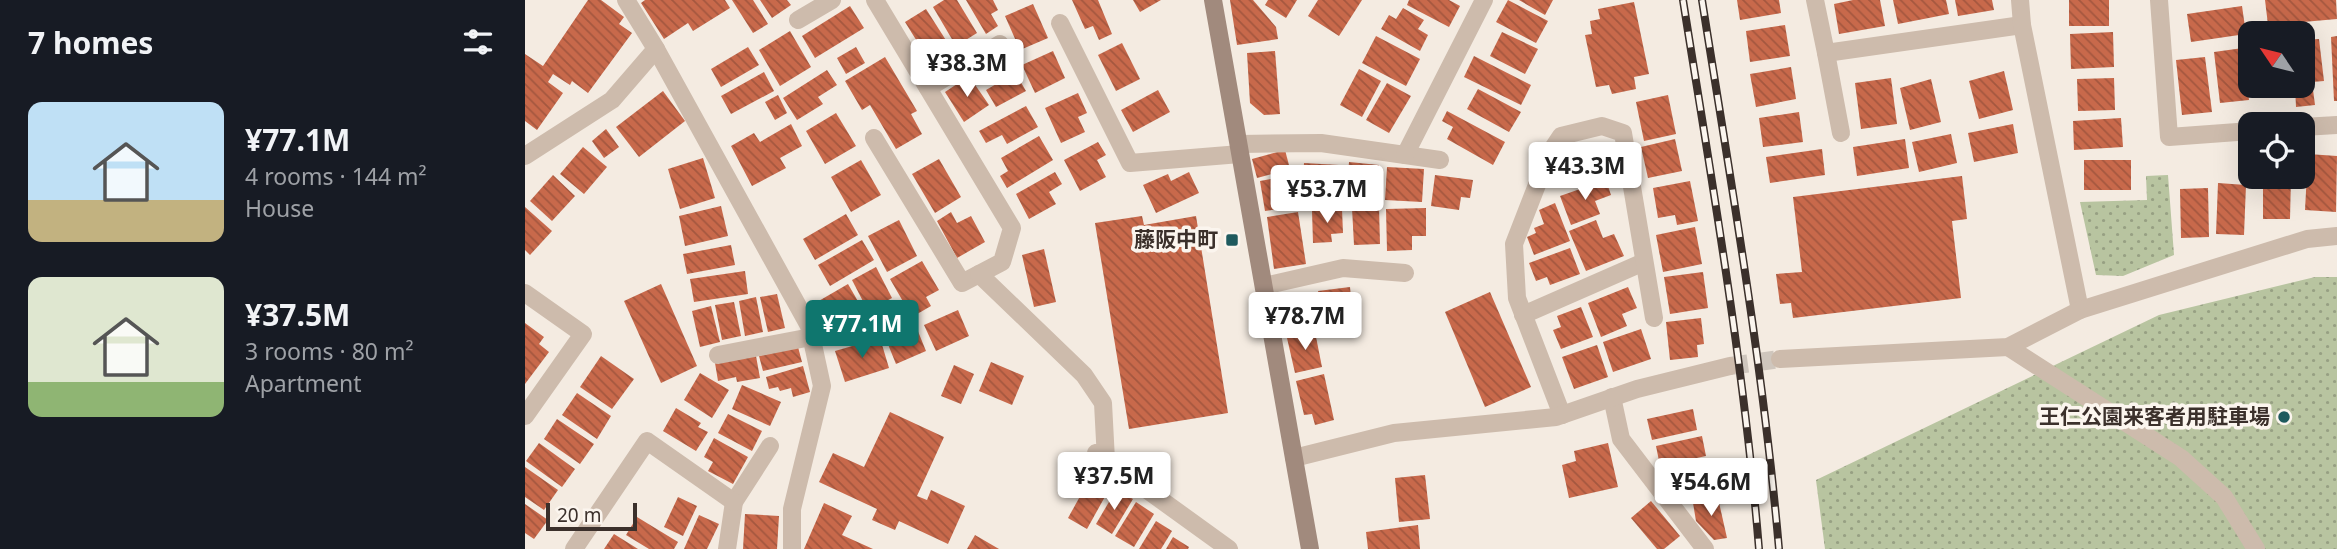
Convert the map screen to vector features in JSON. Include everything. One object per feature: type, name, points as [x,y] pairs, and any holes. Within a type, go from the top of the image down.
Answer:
[{"type":"main road","points":[[1213,0],[1310,549]]},
{"type":"street","points":[[626,0],[656,49],[809,326],[822,386],[792,509],[792,549]]},
{"type":"street","points":[[798,20],[832,0]]},
{"type":"street","points":[[874,138],[962,283],[1002,262],[1012,228],[875,0]]},
{"type":"street","points":[[1405,155],[1484,0]]},
{"type":"street","points":[[1815,0],[1841,133]]},
{"type":"street","points":[[2020,0],[2022,25],[2080,310]]},
{"type":"street","points":[[2159,0],[2169,137],[2238,132]]},
{"type":"street","points":[[1060,23],[1131,163],[1240,149],[1321,143],[1440,160]]},
{"type":"street","points":[[1826,53],[2022,25]]},
{"type":"street","points":[[928,88],[1000,44]]},
{"type":"street","points":[[525,156],[612,100],[656,49]]},
{"type":"street","points":[[2315,126],[2337,125]]},
{"type":"street","points":[[1562,415],[1517,298],[1514,244],[1549,154],[1562,136],[1602,126],[1623,134],[1654,318]]},
{"type":"street","points":[[1780,359],[2008,347],[2080,310],[2307,239],[2337,236]]},
{"type":"street","points":[[1523,315],[1644,262]]},
{"type":"street","points":[[1264,286],[1343,268],[1405,273]]},
{"type":"street","points":[[979,274],[1084,375],[1103,403],[1101,456],[1229,549]]},
{"type":"street","points":[[525,293],[583,334],[525,416]]},
{"type":"street","points":[[718,355],[811,337]]},
{"type":"street","points":[[2008,347],[2181,458],[2224,497],[2256,549]]},
{"type":"street","points":[[1294,458],[1394,433],[1562,415],[1637,388],[1730,366]]},
{"type":"street","points":[[1612,397],[1621,439],[1706,549]]},
{"type":"street","points":[[574,549],[647,440],[734,502]]},
{"type":"street","points":[[727,549],[734,502],[770,446]]},
{"type":"green space","points":[[2168,175],[2174,255],[2123,276],[2096,275],[2080,202],[2147,200],[2146,176]]},
{"type":"green space","points":[[2315,277],[2337,277],[2337,549],[1825,549],[1816,480],[2159,315]]},
{"type":"building","points":[[588,0],[601,0],[624,17],[619,24],[632,33],[588,93],[572,81],[570,85],[553,74],[548,82],[563,93],[537,130],[525,121],[525,54],[543,66]]},
{"type":"building","points":[[645,0],[725,0],[730,8],[693,31],[688,23],[664,39],[641,3]]},
{"type":"building","points":[[732,0],[753,0],[768,24],[753,33]]},
{"type":"building","points":[[760,0],[787,0],[791,5],[772,18]]},
{"type":"building","points":[[944,0],[957,0],[977,33],[956,46],[933,7]]},
{"type":"building","points":[[966,0],[993,0],[998,10],[991,14],[998,26],[986,34]]},
{"type":"building","points":[[1072,0],[1098,0],[1112,34],[1099,40],[1093,26],[1085,29]]},
{"type":"building","points":[[1133,0],[1161,0],[1140,12]]},
{"type":"building","points":[[1230,0],[1253,0],[1276,27],[1278,39],[1237,45]]},
{"type":"building","points":[[1268,0],[1297,0],[1286,18],[1265,5]]},
{"type":"building","points":[[1318,0],[1362,0],[1339,36],[1308,16]]},
{"type":"building","points":[[1409,0],[1449,0],[1460,6],[1449,27],[1407,5]]},
{"type":"building","points":[[1508,0],[1548,21],[1536,43],[1496,22]]},
{"type":"building","points":[[1519,0],[1553,0],[1545,15]]},
{"type":"building","points":[[1737,0],[1779,0],[1781,13],[1740,20]]},
{"type":"building","points":[[1853,0],[1880,0],[1885,26],[1839,34],[1834,4]]},
{"type":"building","points":[[1893,0],[1946,0],[1949,14],[1898,24]]},
{"type":"building","points":[[1955,0],[1992,0],[1994,10],[1958,16]]},
{"type":"building","points":[[2069,0],[2109,0],[2109,26],[2069,26]]},
{"type":"building","points":[[2265,0],[2336,0],[2337,19],[2268,21]]},
{"type":"building","points":[[1634,2],[1649,74],[1634,77],[1636,89],[1612,94],[1609,85],[1596,87],[1585,35],[1592,34],[1590,21],[1600,19],[1598,9]]},
{"type":"building","points":[[1033,4],[1048,38],[1020,50],[1005,16]]},
{"type":"building","points":[[850,6],[864,28],[815,58],[802,36]]},
{"type":"building","points":[[2242,6],[2244,21],[2238,21],[2238,35],[2191,42],[2187,14]]},
{"type":"building","points":[[1403,8],[1424,20],[1418,29],[1428,35],[1420,51],[1381,29],[1389,15],[1396,19]]},
{"type":"building","points":[[926,9],[949,45],[928,59],[905,22]]},
{"type":"building","points":[[1785,25],[1790,56],[1750,62],[1746,31]]},
{"type":"building","points":[[790,31],[811,67],[780,86],[759,50]]},
{"type":"building","points":[[1502,32],[1538,49],[1525,74],[1490,56]]},
{"type":"building","points":[[2113,32],[2114,67],[2071,69],[2070,34]]},
{"type":"building","points":[[1376,36],[1420,59],[1406,86],[1362,63]]},
{"type":"building","points":[[2337,36],[2337,101],[2334,101],[2331,37]]},
{"type":"building","points":[[2315,39],[2319,39],[2324,81],[2315,82]]},
{"type":"building","points":[[1122,43],[1140,79],[1116,91],[1098,55]]},
{"type":"building","points":[[748,47],[759,65],[721,87],[711,69]]},
{"type":"building","points":[[856,47],[865,63],[846,74],[837,58]]},
{"type":"building","points":[[2238,49],[2238,98],[2249,100],[2220,103],[2214,52]]},
{"type":"building","points":[[1053,51],[1065,78],[1035,93],[1022,65]]},
{"type":"building","points":[[1275,51],[1280,114],[1264,115],[1250,103],[1247,53]]},
{"type":"building","points":[[1474,56],[1531,85],[1521,105],[1464,77]]},
{"type":"building","points":[[885,57],[917,111],[911,114],[922,134],[896,149],[870,105],[862,110],[845,81]]},
{"type":"building","points":[[1006,57],[1026,91],[996,107],[986,90],[998,83],[989,67]]},
{"type":"building","points":[[2205,57],[2212,112],[2182,115],[2176,60]]},
{"type":"building","points":[[1791,67],[1796,99],[1756,107],[1750,74]]},
{"type":"building","points":[[1359,69],[1381,81],[1362,117],[1340,105]]},
{"type":"building","points":[[827,70],[837,85],[818,97],[823,104],[797,120],[783,98]]},
{"type":"building","points":[[2004,71],[2013,110],[1979,119],[1969,81]]},
{"type":"building","points":[[764,72],[774,91],[731,114],[721,96]]},
{"type":"building","points":[[969,76],[989,105],[964,122],[945,92]]},
{"type":"building","points":[[1891,78],[1897,124],[1861,129],[1855,83]]},
{"type":"building","points":[[2114,78],[2115,110],[2078,111],[2077,79]]},
{"type":"building","points":[[1931,79],[1941,122],[1910,130],[1900,88]]},
{"type":"building","points":[[1387,83],[1411,96],[1389,133],[1366,120]]},
{"type":"building","points":[[1478,89],[1521,112],[1509,132],[1467,109]]},
{"type":"building","points":[[1158,90],[1170,112],[1133,132],[1121,110]]},
{"type":"building","points":[[663,91],[685,121],[639,157],[616,127]]},
{"type":"building","points":[[1078,93],[1087,113],[1078,117],[1085,132],[1061,143],[1045,108]]},
{"type":"building","points":[[778,95],[787,113],[775,120],[765,102]]},
{"type":"building","points":[[1668,95],[1676,134],[1644,141],[1636,102]]},
{"type":"building","points":[[2296,98],[2314,98],[2315,105],[2296,107]]},
{"type":"building","points":[[1026,106],[1038,127],[1007,144],[1002,135],[986,143],[979,131]]},
{"type":"building","points":[[1447,111],[1505,142],[1493,165],[1447,139],[1453,127],[1442,121]]},
{"type":"building","points":[[1799,112],[1803,142],[1763,147],[1759,118]]},
{"type":"building","points":[[836,113],[856,146],[825,164],[806,131]]},
{"type":"building","points":[[2121,118],[2123,147],[2074,150],[2073,121]]},
{"type":"building","points":[[791,124],[802,146],[780,158],[786,168],[752,186],[731,146],[754,133],[760,142]]},
{"type":"building","points":[[2013,124],[2018,153],[1974,162],[1968,133]]},
{"type":"building","points":[[606,129],[619,147],[604,158],[592,141]]},
{"type":"building","points":[[1951,134],[1957,163],[1919,172],[1912,142]]},
{"type":"building","points":[[1039,136],[1053,160],[1007,188],[1000,176],[1008,171],[1001,158]]},
{"type":"building","points":[[1675,139],[1682,171],[1648,178],[1641,147]]},
{"type":"building","points":[[1905,139],[1909,168],[1857,176],[1853,147]]},
{"type":"building","points":[[1098,142],[1106,155],[1097,160],[1106,177],[1080,191],[1064,160]]},
{"type":"building","points":[[1592,142],[1603,174],[1571,185],[1564,163],[1575,160],[1572,149]]},
{"type":"building","points":[[583,147],[607,167],[584,194],[560,174]]},
{"type":"building","points":[[1822,149],[1825,175],[1770,183],[1766,157]]},
{"type":"building","points":[[1285,150],[1290,169],[1257,178],[1252,159]]},
{"type":"building","points":[[2315,154],[2337,156],[2336,212],[2305,210],[2306,189],[2315,189]]},
{"type":"building","points":[[703,158],[715,198],[680,209],[668,169]]},
{"type":"building","points":[[939,159],[961,197],[935,213],[912,174]]},
{"type":"building","points":[[861,160],[881,195],[851,212],[831,177]]},
{"type":"building","points":[[2084,160],[2131,160],[2131,190],[2084,190]]},
{"type":"building","points":[[1349,162],[1379,165],[1376,200],[1346,198]]},
{"type":"building","points":[[1304,163],[1339,165],[1337,197],[1302,195]]},
{"type":"building","points":[[1387,167],[1424,169],[1422,202],[1385,200]]},
{"type":"building","points":[[1055,172],[1062,184],[1049,192],[1056,204],[1029,219],[1016,194]]},
{"type":"building","points":[[1189,172],[1199,193],[1156,213],[1143,185],[1168,174],[1171,181]]},
{"type":"building","points":[[553,175],[575,196],[552,221],[530,201]]},
{"type":"building","points":[[1293,175],[1295,188],[1288,189],[1292,207],[1265,211],[1260,181]]},
{"type":"building","points":[[1435,175],[1473,180],[1470,198],[1461,197],[1459,210],[1431,206]]},
{"type":"building","points":[[1962,176],[1967,219],[1952,221],[1961,298],[1793,318],[1791,303],[1780,304],[1776,274],[1802,272],[1793,197]]},
{"type":"building","points":[[1606,180],[1611,195],[1595,201],[1600,214],[1571,225],[1560,196]]},
{"type":"building","points":[[1690,181],[1698,221],[1677,225],[1675,215],[1658,218],[1653,188]]},
{"type":"building","points":[[2218,183],[2238,184],[2238,189],[2246,189],[2244,235],[2216,234]]},
{"type":"building","points":[[2208,188],[2209,237],[2181,238],[2180,189]]},
{"type":"building","points":[[2263,189],[2291,189],[2290,219],[2263,219]]},
{"type":"building","points":[[1555,203],[1570,241],[1534,255],[1527,237],[1536,233],[1534,228],[1544,224],[1539,210]]},
{"type":"building","points":[[721,206],[728,236],[685,246],[679,216]]},
{"type":"building","points":[[525,207],[552,231],[530,255],[525,250]]},
{"type":"building","points":[[1379,207],[1380,244],[1354,245],[1352,208]]},
{"type":"building","points":[[1426,208],[1426,236],[1412,236],[1412,250],[1387,251],[1386,209]]},
{"type":"building","points":[[1342,209],[1343,233],[1331,234],[1332,242],[1313,243],[1312,211]]},
{"type":"building","points":[[951,212],[957,223],[971,216],[985,242],[957,258],[937,221]]},
{"type":"building","points":[[1298,212],[1306,264],[1274,269],[1267,217]]},
{"type":"building","points":[[846,214],[858,235],[815,260],[803,239]]},
{"type":"building","points":[[1142,216],[1144,225],[1196,216],[1228,413],[1129,429],[1095,223]]},
{"type":"building","points":[[899,220],[917,256],[887,272],[868,236]]},
{"type":"building","points":[[1596,220],[1603,238],[1614,234],[1624,256],[1586,271],[1569,231]]},
{"type":"building","points":[[1695,227],[1702,264],[1663,272],[1656,235]]},
{"type":"building","points":[[862,240],[874,260],[830,286],[818,265]]},
{"type":"building","points":[[731,245],[735,265],[687,274],[683,254]]},
{"type":"building","points":[[1570,248],[1580,274],[1550,285],[1547,277],[1536,281],[1529,263]]},
{"type":"building","points":[[1044,249],[1056,302],[1034,307],[1022,255]]},
{"type":"building","points":[[922,261],[939,290],[926,297],[931,306],[912,317],[890,279]]},
{"type":"building","points":[[876,267],[892,298],[868,311],[852,280]]},
{"type":"building","points":[[745,271],[748,294],[694,302],[690,279]]},
{"type":"building","points":[[1703,272],[1708,308],[1670,314],[1664,277]]},
{"type":"building","points":[[661,284],[697,366],[661,383],[624,301]]},
{"type":"building","points":[[848,284],[863,310],[832,328],[817,302]]},
{"type":"building","points":[[1350,287],[1353,319],[1321,323],[1318,291]]},
{"type":"building","points":[[1628,287],[1637,308],[1622,314],[1627,326],[1601,337],[1588,303]]},
{"type":"building","points":[[1490,292],[1531,387],[1485,407],[1445,312]]},
{"type":"building","points":[[777,294],[785,328],[768,332],[760,297]]},
{"type":"building","points":[[1311,295],[1317,327],[1286,332],[1280,300]]},
{"type":"building","points":[[756,297],[763,332],[745,336],[739,301]]},
{"type":"building","points":[[734,302],[741,336],[722,340],[715,305]]},
{"type":"building","points":[[711,306],[720,342],[700,347],[692,311]]},
{"type":"building","points":[[1581,307],[1593,337],[1561,349],[1553,330],[1561,327],[1557,316]]},
{"type":"building","points":[[958,310],[969,336],[936,351],[924,325]]},
{"type":"building","points":[[1701,318],[1704,344],[1697,345],[1698,357],[1670,360],[1666,322]]},
{"type":"building","points":[[525,323],[544,337],[539,344],[549,352],[525,384]]},
{"type":"building","points":[[915,324],[926,351],[896,364],[885,337]]},
{"type":"building","points":[[1641,329],[1651,359],[1613,372],[1603,342]]},
{"type":"building","points":[[1315,332],[1322,367],[1295,373],[1287,338]]},
{"type":"building","points":[[880,338],[889,368],[845,382],[835,351]]},
{"type":"building","points":[[1597,345],[1608,377],[1574,389],[1562,357]]},
{"type":"building","points":[[798,347],[802,362],[763,371],[759,356]]},
{"type":"building","points":[[601,356],[634,379],[612,409],[580,387]]},
{"type":"building","points":[[756,356],[760,378],[737,382],[736,377],[718,381],[715,363]]},
{"type":"building","points":[[991,362],[1024,376],[1012,405],[979,391]]},
{"type":"building","points":[[954,365],[974,374],[961,404],[941,396]]},
{"type":"building","points":[[803,366],[810,392],[793,397],[791,388],[780,391],[778,387],[769,389],[766,377]]},
{"type":"building","points":[[700,373],[729,390],[712,418],[684,400]]},
{"type":"building","points":[[1324,374],[1334,420],[1315,425],[1312,414],[1304,415],[1296,381]]},
{"type":"building","points":[[742,385],[781,402],[770,426],[732,409]]},
{"type":"building","points":[[577,393],[611,416],[597,439],[562,415]]},
{"type":"building","points":[[676,408],[701,423],[698,427],[708,432],[696,451],[663,431]]},
{"type":"building","points":[[1693,409],[1697,430],[1652,440],[1647,419]]},
{"type":"building","points":[[890,412],[944,437],[917,496],[927,500],[931,490],[965,506],[948,544],[899,521],[895,530],[872,520],[877,509],[819,482],[833,453],[864,467]]},
{"type":"building","points":[[728,414],[762,431],[752,451],[718,433]]},
{"type":"building","points":[[557,419],[594,444],[580,464],[544,439]]},
{"type":"building","points":[[1702,436],[1706,456],[1660,466],[1656,446]]},
{"type":"building","points":[[714,438],[748,457],[733,484],[708,471],[713,462],[704,457]]},
{"type":"building","points":[[539,443],[575,469],[562,487],[526,461]]},
{"type":"building","points":[[1608,443],[1618,487],[1569,498],[1562,465],[1576,461],[1574,451]]},
{"type":"building","points":[[1711,459],[1718,493],[1692,499],[1689,483],[1670,487],[1666,469]]},
{"type":"building","points":[[525,467],[558,490],[544,510],[525,497]]},
{"type":"building","points":[[1425,475],[1430,519],[1399,522],[1395,478]]},
{"type":"building","points":[[1088,482],[1107,493],[1087,529],[1068,518]]},
{"type":"building","points":[[1116,490],[1133,499],[1112,534],[1096,524]]},
{"type":"building","points":[[678,497],[697,506],[683,536],[664,527]]},
{"type":"building","points":[[1718,498],[1727,538],[1714,540],[1696,521],[1693,503]]},
{"type":"building","points":[[1651,501],[1680,536],[1664,549],[1657,549],[1631,518]]},
{"type":"building","points":[[1136,502],[1154,514],[1134,547],[1115,536]]},
{"type":"building","points":[[824,503],[852,516],[842,535],[873,549],[804,549]]},
{"type":"building","points":[[525,504],[548,520],[534,539],[525,533]]},
{"type":"building","points":[[745,514],[779,516],[777,549],[743,549]]},
{"type":"building","points":[[699,515],[719,524],[707,549],[684,549]]},
{"type":"building","points":[[637,517],[678,542],[674,549],[649,549],[626,535]]},
{"type":"building","points":[[1156,521],[1172,531],[1161,549],[1139,549]]},
{"type":"building","points":[[1418,525],[1420,549],[1368,549],[1366,532]]},
{"type":"building","points":[[614,534],[638,549],[604,549]]},
{"type":"building","points":[[975,535],[999,549],[967,549]]},
{"type":"building","points":[[1173,537],[1189,547],[1188,549],[1166,549]]},
{"type":"tunnel","points":[[1730,366],[1780,359]]},
{"type":"railway","points":[[1683,0],[1736,343],[1759,549]]},
{"type":"railway","points":[[1702,0],[1755,343],[1779,549]]},
{"type":"place","name":"藤阪中町","points":[[1232,240]]},
{"type":"place","name":"王仁公園来客者用駐車場","points":[[2284,417]]}]
